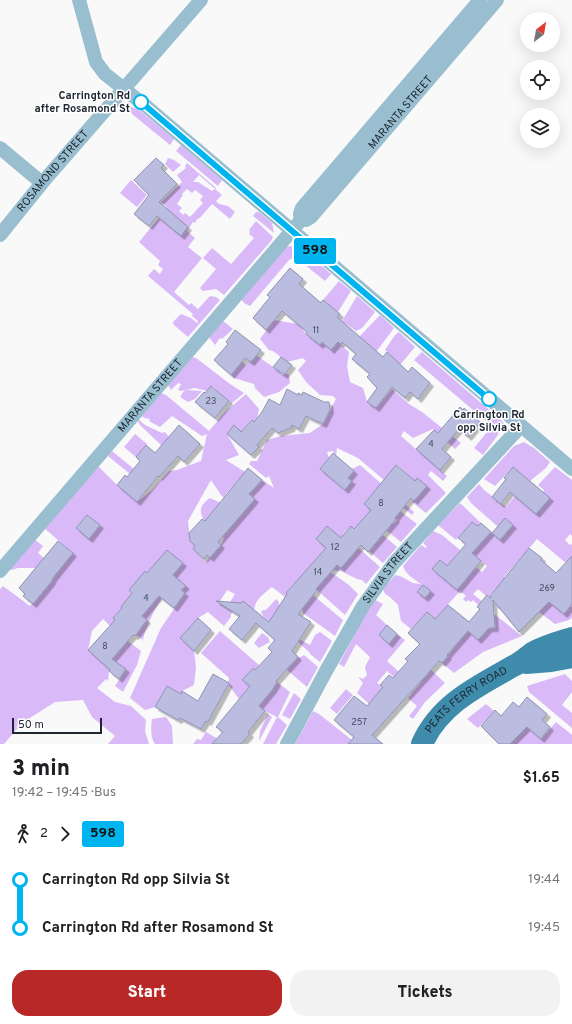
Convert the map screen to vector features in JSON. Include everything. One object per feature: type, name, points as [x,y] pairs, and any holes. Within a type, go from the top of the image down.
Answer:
[{"type":"main road","points":[[526,658],[572,629]]},
{"type":"main road","name":"PEATS FERRY ROAD","points":[[422,744],[432,726],[441,715],[462,696],[488,679],[526,658],[572,638]]},
{"type":"main road","name":"PEATS FERRY ROAD","points":[[526,658],[551,661],[572,657]]},
{"type":"street","points":[[78,0],[96,62],[105,74],[125,89],[572,469]]},
{"type":"street","name":"ROSAMOND STREET","points":[[0,235],[42,183],[201,0]]},
{"type":"street","name":"MARANTA STREET","points":[[301,220],[300,214],[302,208],[480,0]]},
{"type":"street","name":"MARANTA STREET","points":[[0,571],[301,220],[306,220],[311,217],[497,0]]},
{"type":"street","points":[[0,148],[42,183]]},
{"type":"street","name":"SILVIA STREET","points":[[287,744],[363,606],[394,563],[521,426]]},
{"type":"shaded area","points":[[129,106],[139,110],[174,139],[170,145],[132,114]]},
{"type":"shaded area","points":[[181,145],[222,180],[218,186],[176,151]]},
{"type":"shaded area","points":[[168,158],[181,165],[173,172],[165,164]]},
{"type":"shaded area","points":[[187,163],[216,188],[215,189],[222,195],[216,201],[219,204],[228,206],[235,212],[230,219],[212,204],[195,223],[193,222],[187,231],[195,238],[188,247],[202,258],[174,292],[189,305],[191,303],[198,309],[210,296],[216,297],[220,300],[188,337],[174,325],[173,322],[181,314],[191,318],[197,323],[198,321],[192,316],[193,314],[148,276],[154,269],[160,274],[163,269],[158,265],[160,261],[139,242],[167,208],[163,203],[154,206],[161,202],[182,182],[177,175],[186,168],[185,166]],"holes":[[[199,175],[215,189],[212,191],[198,182],[193,182]],[[187,189],[192,193],[195,190],[203,196],[200,200],[203,203],[190,217],[185,213],[183,215],[179,211],[182,208],[177,204],[183,195],[182,194]],[[171,213],[180,221],[173,230],[163,221]]]},
{"type":"shaded area","points":[[131,180],[147,195],[137,207],[120,193]]},
{"type":"shaded area","points":[[256,212],[259,212],[272,223],[274,233],[253,216]]},
{"type":"shaded area","points":[[256,221],[273,237],[271,241],[224,295],[216,289],[203,291],[200,288],[216,269],[203,258],[212,248],[231,264],[254,238],[249,234],[249,230]]},
{"type":"shaded area","points":[[286,247],[300,247],[331,274],[325,281],[295,257],[289,260],[250,306],[244,303],[241,299]]},
{"type":"shaded area","points":[[339,281],[351,291],[338,312],[323,300]]},
{"type":"shaded area","points":[[357,296],[375,312],[362,328],[356,331],[342,321]]},
{"type":"shaded area","points":[[380,315],[394,328],[376,352],[359,337]]},
{"type":"shaded area","points":[[274,320],[298,324],[314,341],[315,340],[320,344],[324,343],[331,350],[338,342],[349,352],[347,366],[350,382],[363,388],[367,402],[376,408],[392,389],[409,404],[422,412],[461,443],[455,449],[433,429],[413,438],[404,431],[401,436],[447,476],[443,481],[431,471],[428,475],[446,493],[426,513],[412,502],[426,486],[418,479],[415,481],[397,465],[387,477],[391,486],[358,458],[337,448],[336,456],[333,451],[327,452],[329,458],[320,469],[344,490],[352,481],[348,478],[354,471],[352,469],[360,465],[414,512],[412,515],[378,487],[364,504],[377,514],[375,516],[376,520],[372,525],[364,518],[354,529],[351,526],[343,534],[380,567],[366,584],[362,580],[341,571],[330,570],[316,559],[305,573],[319,585],[328,575],[327,573],[329,571],[349,585],[358,594],[345,615],[309,583],[306,587],[297,582],[295,585],[293,584],[287,593],[302,605],[306,601],[308,602],[313,595],[343,620],[335,636],[303,613],[303,611],[272,587],[259,599],[250,615],[244,610],[244,603],[238,603],[237,607],[231,614],[231,617],[224,626],[208,612],[198,618],[180,638],[194,651],[196,667],[194,685],[182,691],[181,694],[167,686],[155,707],[145,710],[130,698],[161,628],[185,593],[182,590],[185,585],[182,582],[178,586],[172,584],[154,612],[142,642],[142,639],[136,635],[147,620],[131,607],[134,603],[129,599],[113,618],[126,629],[120,636],[103,619],[92,631],[88,650],[104,664],[108,659],[111,661],[124,645],[121,643],[125,639],[141,651],[137,665],[123,692],[115,686],[126,669],[116,662],[109,671],[108,681],[106,679],[97,688],[115,702],[131,706],[146,720],[145,731],[149,744],[108,744],[115,736],[92,717],[83,700],[55,702],[22,723],[4,744],[0,744],[0,589],[3,586],[30,606],[52,581],[73,553],[44,528],[98,466],[137,502],[152,490],[169,471],[177,470],[201,461],[207,434],[202,436],[172,416],[160,427],[149,421],[150,419],[142,416],[161,393],[166,395],[209,431],[225,412],[246,394],[259,409],[257,418],[254,422],[251,420],[241,432],[234,425],[227,434],[239,455],[226,460],[245,472],[225,495],[237,505],[235,508],[221,495],[211,480],[188,521],[190,540],[195,546],[193,549],[206,562],[221,545],[224,538],[213,530],[204,520],[201,514],[201,509],[204,503],[210,498],[221,503],[211,514],[212,516],[210,519],[216,524],[219,522],[228,530],[254,499],[249,494],[262,480],[274,488],[269,476],[266,478],[249,464],[251,461],[257,461],[267,440],[281,436],[310,433],[323,424],[336,399],[333,396],[320,395],[306,382],[298,370],[306,361],[303,358],[287,362],[273,351],[269,350],[260,339]],"holes":[[[87,515],[100,525],[89,539],[76,528]],[[327,526],[356,550],[341,568],[328,557],[332,553],[316,539]],[[167,550],[182,563],[171,577],[155,564]],[[145,571],[157,581],[154,584],[163,591],[150,607],[129,590]],[[227,590],[235,594],[227,607],[219,603]]]},
{"type":"shaded area","points":[[223,321],[233,329],[222,339],[220,338],[215,345],[209,337]]},
{"type":"shaded area","points":[[399,332],[415,347],[400,365],[385,350],[395,335]]},
{"type":"shaded area","points":[[422,352],[504,424],[503,426],[500,426],[498,435],[483,455],[474,448],[492,426],[414,360]]},
{"type":"shaded area","points":[[256,355],[280,372],[281,375],[285,373],[289,375],[290,383],[279,392],[264,397],[255,388],[254,384],[234,378],[231,375],[237,368],[240,360],[246,365]]},
{"type":"shaded area","points":[[192,357],[196,358],[244,393],[231,404],[212,386],[207,391],[195,388],[181,391],[178,390],[181,384],[178,383],[171,390],[168,385]]},
{"type":"shaded area","points":[[186,390],[202,391],[195,399],[188,402],[180,397]]},
{"type":"shaded area","points":[[138,419],[145,425],[162,433],[165,432],[169,437],[162,446],[140,425]]},
{"type":"shaded area","points":[[135,434],[147,444],[136,457],[124,447]]},
{"type":"shaded area","points":[[524,442],[534,448],[550,462],[546,468],[530,481],[513,467],[495,486],[484,479],[514,446]]},
{"type":"shaded area","points":[[112,451],[134,469],[130,474],[108,456]]},
{"type":"shaded area","points":[[555,467],[572,480],[572,536],[570,534],[565,540],[570,545],[572,544],[572,556],[566,563],[537,539],[504,577],[513,584],[535,590],[564,614],[571,606],[572,618],[555,624],[516,597],[500,610],[497,607],[505,598],[495,589],[489,596],[486,596],[478,589],[473,594],[494,611],[494,614],[522,636],[483,652],[454,673],[442,663],[457,644],[440,629],[437,621],[427,612],[411,629],[401,621],[398,605],[385,594],[383,589],[395,575],[413,583],[421,584],[408,574],[403,566],[421,545],[426,548],[427,547],[423,543],[433,531],[442,535],[460,550],[447,566],[440,560],[432,569],[455,588],[461,582],[463,584],[467,578],[463,574],[472,564],[482,572],[487,566],[472,553],[491,532],[500,540],[505,533],[471,503],[467,497],[479,484],[484,490],[506,507],[515,496],[536,514],[550,498],[538,485]],"holes":[[[460,591],[466,596],[463,599],[466,602],[468,600],[471,602],[473,600],[488,614],[494,614],[495,627],[489,628],[478,640],[444,609]]]},
{"type":"shaded area","points":[[460,503],[481,523],[478,526],[472,522],[456,540],[438,525]]},
{"type":"shaded area","points":[[400,511],[417,524],[401,542],[387,531],[389,528],[387,527],[391,522],[393,524],[397,520],[395,518]]},
{"type":"shaded area","points":[[383,535],[397,547],[383,563],[369,551]]},
{"type":"shaded area","points":[[34,539],[43,546],[38,553],[44,558],[36,568],[18,568],[11,570],[8,568]]},
{"type":"shaded area","points":[[276,599],[279,602],[279,607],[272,618],[281,624],[278,629],[264,617],[261,612],[266,610]]},
{"type":"shaded area","points":[[375,600],[383,604],[376,615],[387,625],[379,635],[389,644],[397,634],[405,640],[387,661],[399,672],[394,677],[387,671],[377,683],[383,687],[369,704],[357,693],[363,683],[358,677],[363,679],[367,675],[365,667],[370,657],[356,644],[344,667],[339,664],[366,613]]},
{"type":"shaded area","points":[[220,631],[259,665],[255,670],[252,668],[248,673],[245,683],[261,696],[272,688],[277,682],[290,692],[278,717],[287,725],[276,744],[263,744],[277,717],[265,711],[243,695],[239,699],[228,684],[229,678],[201,653]]},
{"type":"shaded area","points":[[320,632],[332,641],[320,662],[297,641],[299,639],[310,645],[315,635]]},
{"type":"shaded area","points":[[262,633],[268,637],[270,642],[259,648],[254,643]]},
{"type":"shaded area","points":[[304,655],[318,667],[307,687],[287,670],[298,657]]},
{"type":"shaded area","points":[[431,670],[445,683],[425,702],[413,719],[409,716],[417,706],[408,698]]},
{"type":"shaded area","points":[[565,674],[572,681],[572,692],[562,705],[572,713],[572,728],[529,692],[527,686]]},
{"type":"shaded area","points":[[346,689],[353,695],[337,714],[330,708]]},
{"type":"shaded area","points":[[294,693],[301,699],[290,719],[282,715]]},
{"type":"shaded area","points":[[486,704],[494,711],[478,728],[467,719]]},
{"type":"shaded area","points":[[313,711],[352,740],[348,744],[295,744]]},
{"type":"shaded area","points":[[268,714],[272,717],[259,741],[260,731]]},
{"type":"shaded area","points":[[166,717],[172,726],[173,744],[155,744],[151,729],[152,719]]},
{"type":"shaded area","points":[[515,717],[541,739],[556,722],[572,735],[572,744],[510,744],[518,736],[508,725]]},
{"type":"shaded area","points":[[206,732],[218,739],[212,744],[193,744],[197,739],[201,740]]},
{"type":"building","points":[[156,158],[164,165],[161,168],[177,184],[159,202],[188,227],[181,236],[157,216],[149,226],[134,214],[149,195],[134,180]]},
{"type":"building","points":[[290,268],[303,279],[299,284],[321,303],[323,300],[340,314],[337,317],[383,357],[387,352],[408,372],[412,367],[430,383],[418,399],[410,392],[405,398],[392,387],[376,408],[367,402],[377,388],[367,377],[370,374],[352,359],[356,354],[342,342],[340,344],[338,342],[331,350],[322,342],[320,345],[282,311],[266,330],[253,318],[270,297],[267,295]]},
{"type":"building","points":[[235,330],[261,350],[251,362],[245,358],[231,375],[214,360],[228,344],[226,342]]},
{"type":"building","points":[[281,357],[292,365],[284,375],[273,367]]},
{"type":"building","points":[[211,386],[229,401],[215,418],[195,402]]},
{"type":"building","points":[[287,389],[298,395],[298,393],[302,395],[303,392],[324,402],[329,402],[330,410],[323,424],[306,416],[299,429],[292,425],[291,428],[278,433],[272,428],[257,445],[259,447],[251,455],[227,434],[234,425],[241,432],[252,420],[254,422],[262,412],[269,399],[280,405]]},
{"type":"building","points":[[460,407],[463,410],[464,408],[480,422],[468,437],[459,429],[442,449],[451,457],[440,470],[416,449],[434,430],[438,433]]},
{"type":"building","points":[[179,425],[200,444],[184,462],[178,456],[159,477],[158,476],[137,502],[117,485],[125,475],[127,477],[140,461],[136,457],[146,445],[155,453]]},
{"type":"building","points":[[333,453],[354,471],[348,478],[352,481],[345,490],[320,469]]},
{"type":"building","points":[[396,465],[415,481],[417,478],[427,486],[414,501],[411,498],[395,518],[396,519],[368,552],[361,545],[341,568],[337,565],[316,589],[317,590],[298,614],[311,622],[292,651],[298,657],[276,681],[277,682],[273,689],[259,706],[265,711],[248,732],[250,734],[241,744],[212,744],[223,732],[216,727],[250,686],[242,680],[253,668],[255,670],[272,652],[268,648],[275,640],[256,623],[242,640],[229,629],[240,616],[216,601],[241,603],[243,601],[269,622],[287,594],[286,593],[326,548],[316,539],[327,526],[341,538],[351,526],[354,529],[371,510],[364,504]]},
{"type":"building","points":[[513,467],[550,498],[536,514],[510,492],[501,504],[492,497]]},
{"type":"building","points":[[248,468],[262,480],[249,494],[255,499],[218,542],[221,545],[210,558],[207,555],[204,559],[193,549],[195,546],[190,541],[189,533],[202,519],[205,521]]},
{"type":"building","points":[[87,515],[100,525],[89,539],[76,528]]},
{"type":"building","points":[[505,518],[513,525],[500,540],[492,533]]},
{"type":"building","points":[[472,522],[478,526],[481,523],[491,532],[472,553],[481,561],[457,590],[432,569],[440,560],[447,566],[466,544],[458,538]]},
{"type":"building","points":[[58,541],[73,553],[33,604],[23,596],[25,594],[19,588]]},
{"type":"building","points":[[529,548],[542,558],[541,560],[556,573],[572,556],[572,604],[564,614],[549,602],[519,632],[493,600],[495,628],[489,628],[478,640],[468,631],[442,663],[439,661],[372,735],[383,744],[348,744],[354,737],[334,720],[354,696],[367,706],[383,687],[380,685],[389,675],[393,678],[408,661],[405,659],[420,644],[408,633],[427,612],[435,619],[448,605],[469,622],[480,609],[477,607],[487,595],[491,598],[490,596]]},
{"type":"building","points":[[167,550],[183,563],[173,575],[186,586],[181,590],[185,593],[174,608],[159,596],[142,616],[147,620],[135,636],[133,635],[112,659],[126,669],[119,679],[88,650],[115,620],[113,618],[132,593],[129,590],[145,571],[147,573]]},
{"type":"building","points":[[423,585],[431,591],[425,598],[417,592]]},
{"type":"building","points":[[198,618],[211,630],[194,651],[180,638]]},
{"type":"building","points":[[387,625],[397,634],[389,644],[379,635]]},
{"type":"building","points":[[213,674],[229,683],[208,722],[206,721],[201,729],[180,718],[178,720],[155,707],[167,686],[181,694],[182,691],[198,701]]},
{"type":"building","points":[[527,697],[547,714],[542,720],[550,727],[541,739],[527,727],[510,744],[499,744],[481,726],[495,710],[501,716],[513,702],[519,707]]},
{"type":"bus line","name":"598","points":[[141,102],[489,399]]},
{"type":"place","name":"Carrington Rd after Rosamond St","points":[[141,102]]},
{"type":"place","name":"Carrington Rd opp Silvia St","points":[[489,399]]}]
